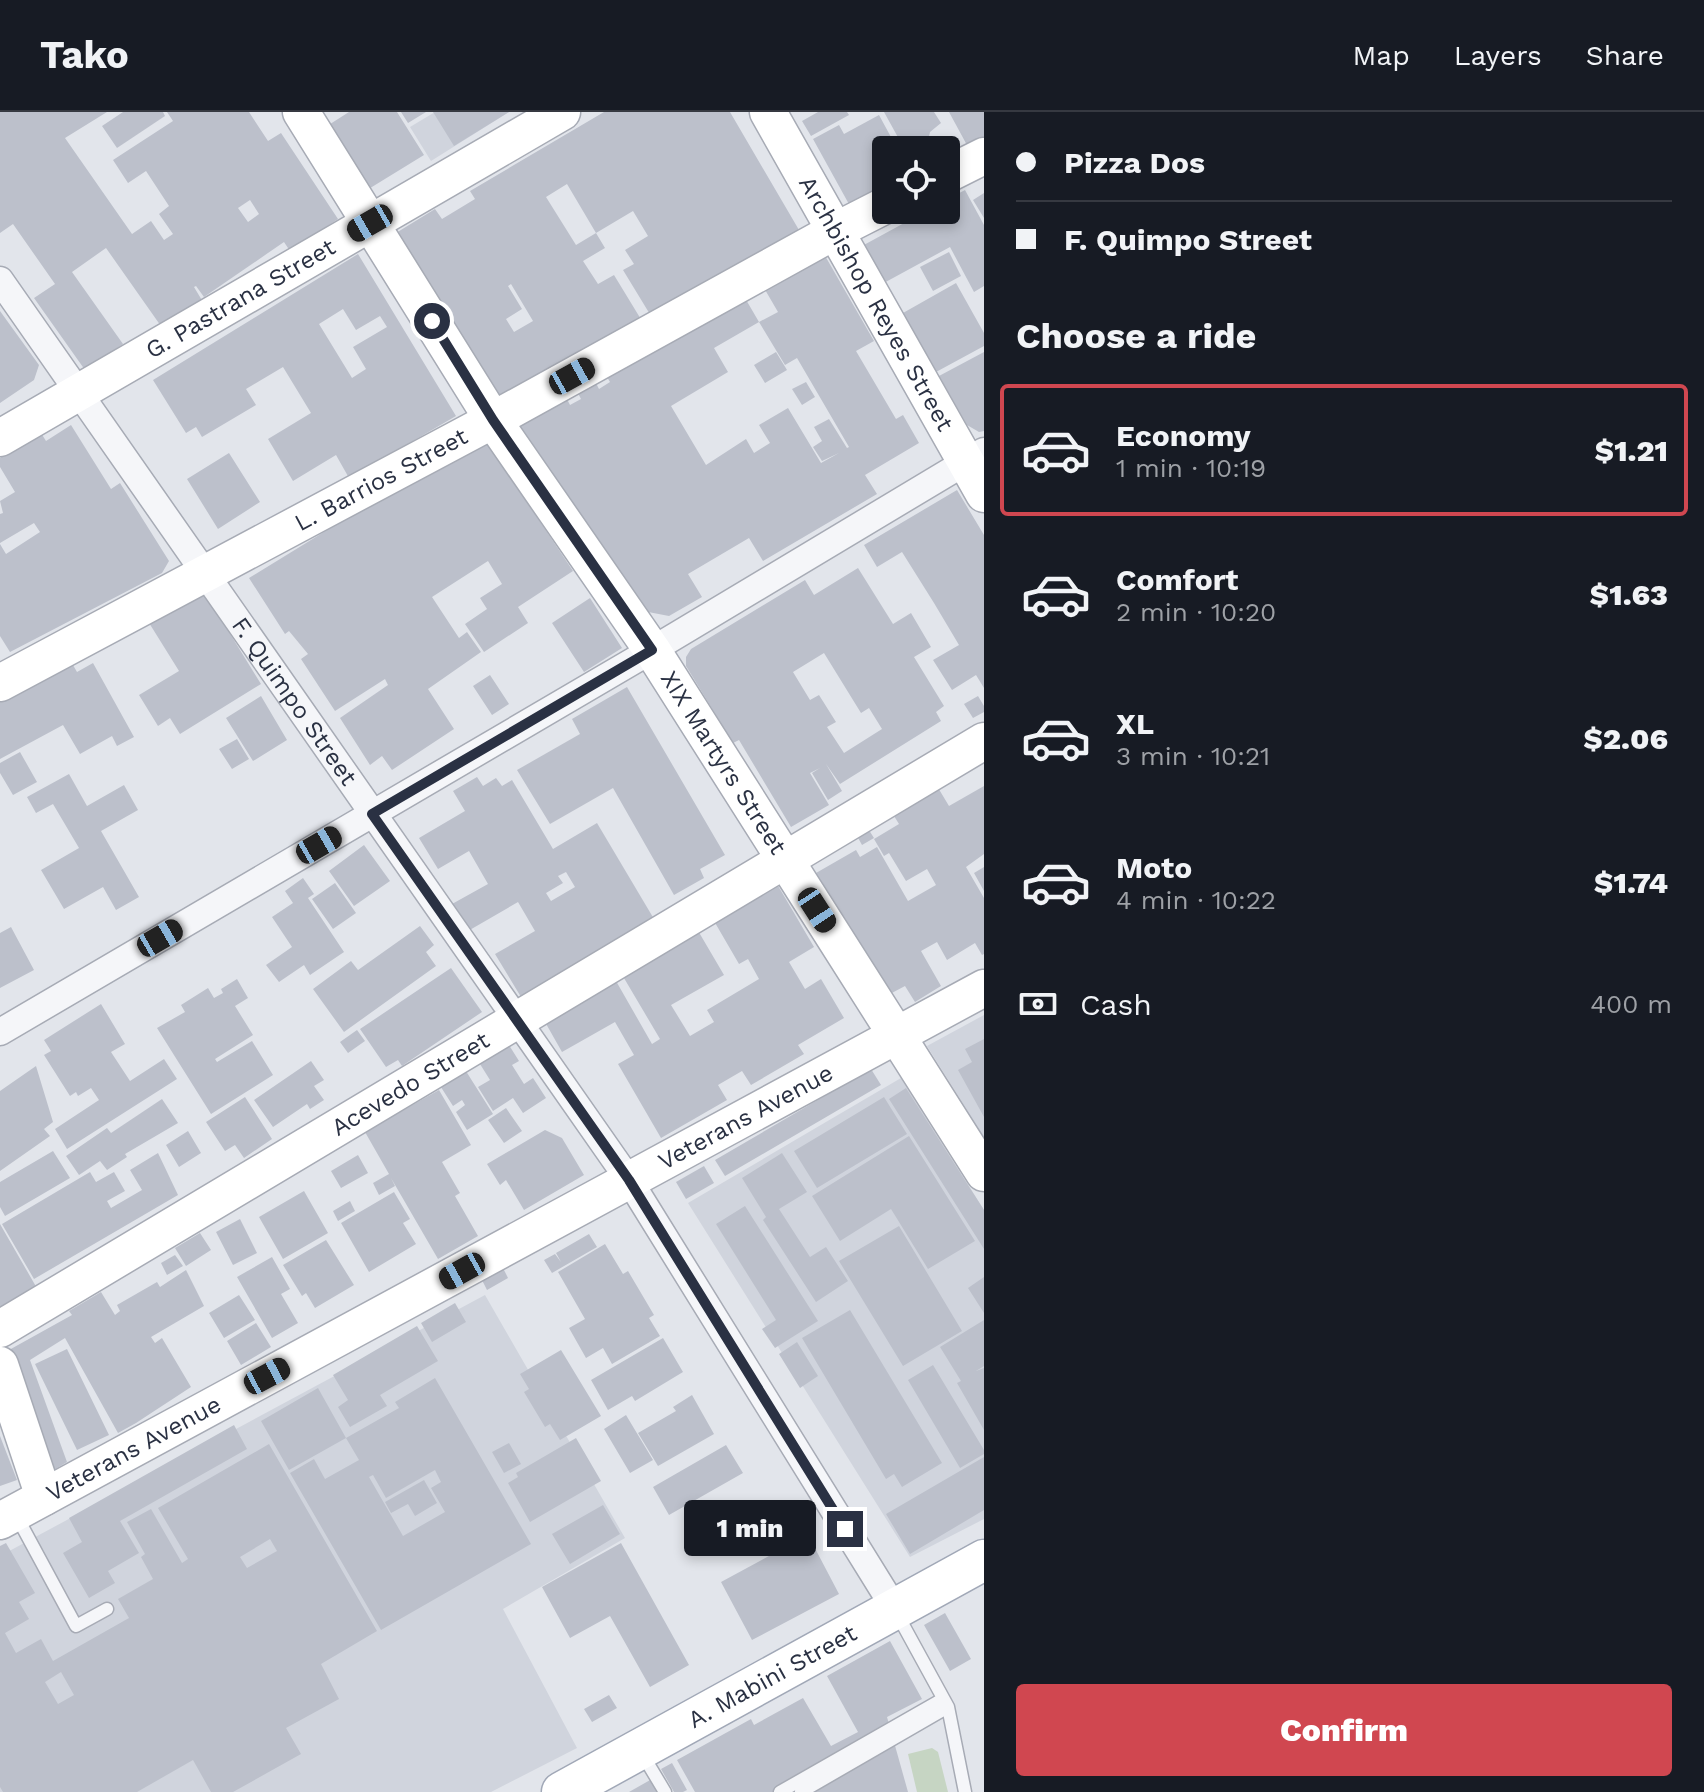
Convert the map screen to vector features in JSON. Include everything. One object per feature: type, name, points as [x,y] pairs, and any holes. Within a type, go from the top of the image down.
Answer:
[{"type":"main road","name":"A. Mabini Street","points":[[562,1792],[984,1560]]},
{"type":"street","name":"XIX Martyrs Street","points":[[301,112],[493,420],[652,650],[984,1173]]},
{"type":"street","name":"G. Pastrana Street","points":[[0,438],[562,112]]},
{"type":"street","name":"Archbishop Reyes Street","points":[[768,112],[835,231],[975,456],[984,494]]},
{"type":"street","points":[[960,168],[984,156]]},
{"type":"street","name":"L. Barrios Street","points":[[0,683],[493,420],[872,212]]},
{"type":"street","name":"F. Quimpo Street","points":[[0,280],[629,1180],[895,1609]]},
{"type":"street","points":[[0,1032],[652,650],[975,456]]},
{"type":"street","name":"Acevedo Street","points":[[0,1329],[984,741]]},
{"type":"street","name":"Veterans Avenue","points":[[20,1510],[984,988]]},
{"type":"street","points":[[0,1365],[20,1510]]},
{"type":"lane","points":[[20,1510],[76,1626],[107,1609]]},
{"type":"lane","points":[[895,1609],[946,1703],[965,1792]]},
{"type":"lane","points":[[780,1792],[946,1703]]},
{"type":"lane","points":[[801,1792],[946,1703]]},
{"type":"lane","points":[[639,1750],[665,1792]]},
{"type":"shaded area","points":[[435,112],[509,112],[431,161],[410,127]]},
{"type":"shaded area","points":[[984,1015],[984,1137],[927,1046]]},
{"type":"shaded area","points":[[901,1078],[984,1210],[984,1519],[910,1557],[688,1203]]},
{"type":"shaded area","points":[[485,1295],[625,1538],[503,1609],[577,1748],[491,1792],[0,1792],[0,1556]]},
{"type":"green space","points":[[932,1748],[938,1752],[948,1792],[917,1792],[908,1754]]},
{"type":"building","points":[[0,112],[107,112],[65,138],[132,234],[151,221],[164,240],[173,234],[159,214],[169,206],[146,171],[128,183],[113,160],[173,121],[167,112],[249,112],[268,141],[281,133],[338,219],[290,251],[284,242],[204,297],[194,287],[203,302],[163,329],[106,248],[72,272],[123,344],[85,370],[34,298],[55,284],[13,224],[0,233]],"holes":[[[250,200],[259,214],[248,222],[238,208]]]},
{"type":"building","points":[[123,112],[163,112],[165,116],[117,148],[102,126]]},
{"type":"building","points":[[349,112],[397,112],[424,155],[367,190],[327,126]]},
{"type":"building","points":[[401,112],[426,112],[408,123]]},
{"type":"building","points":[[433,112],[509,112],[454,146]]},
{"type":"building","points":[[604,112],[730,112],[799,230],[651,316],[623,270],[634,264],[625,250],[648,236],[633,211],[596,233],[605,248],[583,261],[598,284],[614,275],[642,321],[499,405],[396,233],[435,209],[442,219],[475,199],[470,191]],"holes":[[[567,184],[596,233],[576,245],[546,197]],[[511,284],[533,321],[514,332],[506,319],[522,309],[508,286]]]},
{"type":"building","points":[[818,112],[847,112],[849,115],[811,136],[802,121]]},
{"type":"building","points":[[884,112],[934,112],[941,123],[929,136],[897,136]]},
{"type":"building","points":[[949,112],[984,112],[984,138],[968,147]]},
{"type":"building","points":[[879,115],[890,136],[872,136],[872,196],[850,206],[813,139],[839,125],[844,134]]},
{"type":"building","points":[[965,190],[984,225],[984,286],[974,292],[950,247],[882,284],[862,246],[902,224],[960,224],[960,193]]},
{"type":"building","points":[[984,193],[984,218],[973,200]]},
{"type":"building","points":[[949,252],[961,276],[933,291],[920,267]]},
{"type":"building","points":[[358,254],[456,416],[349,478],[336,455],[293,481],[268,439],[311,413],[283,367],[246,389],[256,405],[202,437],[196,427],[186,433],[153,380]],"holes":[[[343,309],[356,330],[380,316],[387,327],[353,347],[366,369],[352,378],[319,324]]]},
{"type":"building","points":[[824,254],[874,341],[856,351],[896,419],[903,415],[919,443],[865,475],[877,494],[763,561],[749,538],[688,574],[702,597],[669,616],[643,611],[520,426],[567,399],[570,405],[581,399],[578,393],[596,383],[599,389],[610,382],[607,377],[745,298],[759,322],[778,312],[764,288]],"holes":[[[759,322],[785,365],[797,358],[849,447],[829,419],[814,427],[822,441],[813,447],[822,461],[839,453],[821,463],[788,408],[759,425],[770,443],[754,453],[746,439],[706,465],[671,406],[728,372],[714,348]]]},
{"type":"building","points":[[956,283],[984,333],[984,346],[936,372],[903,313]]},
{"type":"building","points":[[0,311],[39,365],[34,380],[0,403]]},
{"type":"building","points":[[776,352],[787,370],[765,383],[754,365]]},
{"type":"building","points":[[984,352],[984,431],[979,432],[967,425],[939,376]]},
{"type":"building","points":[[806,382],[815,397],[802,405],[792,389]]},
{"type":"building","points":[[71,425],[111,489],[120,483],[169,561],[162,573],[10,652],[0,636],[0,544],[6,554],[40,532],[34,523],[0,543],[0,514],[3,513],[0,501],[15,492],[0,467],[0,458],[41,433],[46,441]]},
{"type":"building","points":[[482,435],[573,571],[518,607],[528,623],[484,652],[465,624],[487,609],[480,598],[502,584],[488,561],[432,597],[459,638],[467,632],[481,652],[428,689],[454,729],[392,770],[382,756],[370,765],[340,718],[388,685],[385,679],[335,711],[301,659],[308,654],[289,631],[285,634],[249,578]]},
{"type":"building","points":[[229,453],[260,502],[218,529],[187,479]]},
{"type":"building","points":[[957,490],[984,535],[984,688],[976,675],[952,690],[933,660],[959,645],[934,603],[902,552],[877,567],[864,545]]},
{"type":"building","points":[[858,568],[893,624],[911,613],[931,647],[914,657],[944,706],[936,712],[941,721],[840,784],[826,764],[842,791],[828,800],[812,773],[820,768],[810,773],[829,805],[791,827],[739,740],[733,743],[686,666],[686,657],[691,649],[805,580],[814,595]],"holes":[[[824,653],[861,713],[869,708],[882,729],[844,753],[827,727],[836,722],[819,695],[810,700],[793,672]]]},
{"type":"building","points":[[200,585],[261,684],[180,734],[170,718],[158,726],[139,695],[179,671],[146,618]]},
{"type":"building","points":[[590,598],[622,648],[584,672],[552,623]]},
{"type":"building","points":[[66,653],[77,672],[93,663],[134,737],[117,746],[112,736],[80,754],[63,725],[0,759],[0,689]]},
{"type":"building","points":[[490,675],[509,704],[492,715],[473,686]]},
{"type":"building","points":[[627,687],[725,855],[700,869],[704,878],[674,895],[613,788],[550,824],[517,770],[580,734],[572,719]]},
{"type":"building","points":[[261,696],[287,740],[253,761],[226,718]]},
{"type":"building","points":[[978,696],[984,712],[973,718],[964,704]]},
{"type":"building","points":[[237,739],[249,759],[232,769],[219,749]]},
{"type":"building","points":[[20,752],[37,782],[13,795],[0,773],[0,763]]},
{"type":"building","points":[[69,774],[87,806],[124,785],[138,810],[101,831],[139,897],[116,910],[103,887],[64,909],[41,870],[79,848],[53,804],[36,813],[27,797]]},
{"type":"building","points":[[477,777],[483,786],[496,778],[502,786],[512,780],[553,849],[597,823],[654,919],[521,997],[495,954],[535,931],[518,902],[468,931],[452,904],[488,884],[469,851],[438,869],[419,838],[465,811],[453,791]],"holes":[[[566,872],[575,887],[551,901],[546,893],[563,883],[558,876]]]},
{"type":"building","points":[[937,786],[949,806],[984,786],[984,854],[966,867],[984,898],[984,954],[975,943],[947,960],[937,942],[921,951],[941,986],[915,1002],[905,986],[888,995],[816,873],[856,850],[860,857],[877,847],[908,901],[936,885],[927,869],[906,881],[889,853],[884,856],[874,839],[899,824],[889,808]]},
{"type":"building","points":[[867,827],[874,838],[862,845],[856,834]]},
{"type":"building","points":[[364,845],[390,881],[354,906],[329,871]]},
{"type":"building","points":[[984,867],[984,891],[974,873]]},
{"type":"building","points":[[303,878],[314,894],[308,898],[344,952],[310,975],[304,965],[279,982],[266,965],[292,947],[272,917],[293,903],[285,891]]},
{"type":"building","points":[[335,883],[356,913],[333,929],[312,899]]},
{"type":"building","points":[[777,884],[814,947],[789,962],[805,989],[821,979],[844,1018],[798,1045],[804,1054],[751,1085],[742,1071],[718,1085],[727,1100],[661,1138],[618,1064],[634,1055],[615,1022],[562,1052],[545,1022],[616,981],[652,1044],[660,1039],[621,973],[697,929],[724,975],[671,1005],[690,1036],[714,1022],[707,1010],[759,979],[748,959],[739,964],[714,921]]},
{"type":"building","points":[[420,926],[434,945],[426,952],[436,966],[344,1032],[313,989],[351,961],[358,970]]},
{"type":"building","points":[[11,927],[34,970],[0,988],[0,933]]},
{"type":"building","points":[[451,968],[482,1012],[402,1066],[398,1060],[386,1067],[360,1029]]},
{"type":"building","points":[[237,979],[248,998],[235,1006],[253,1035],[215,1059],[217,1062],[252,1041],[273,1075],[211,1114],[157,1028],[185,1012],[181,1005],[208,988],[214,998],[223,993],[221,989]]},
{"type":"building","points":[[101,1004],[125,1044],[111,1052],[130,1081],[164,1059],[177,1079],[67,1149],[55,1129],[99,1100],[91,1088],[78,1096],[76,1092],[70,1096],[44,1055],[51,1051],[44,1040]]},
{"type":"building","points":[[357,1030],[365,1041],[348,1053],[340,1042]]},
{"type":"building","points":[[504,1037],[519,1061],[512,1065],[524,1084],[533,1078],[546,1098],[523,1113],[513,1098],[493,1111],[478,1087],[490,1080],[475,1056]]},
{"type":"building","points":[[984,1039],[984,1117],[958,1070],[972,1062],[965,1049]]},
{"type":"building","points":[[311,1061],[324,1080],[314,1086],[324,1100],[310,1109],[307,1104],[273,1127],[254,1100]]},
{"type":"building","points":[[36,1066],[53,1122],[44,1129],[50,1136],[0,1171],[0,1091]]},
{"type":"building","points":[[464,1068],[493,1114],[467,1130],[456,1112],[465,1105],[462,1100],[453,1106],[439,1084]]},
{"type":"building","points":[[871,1069],[881,1085],[725,1176],[715,1160]]},
{"type":"building","points":[[906,1088],[984,1210],[984,1249],[889,1099]]},
{"type":"building","points":[[439,1090],[471,1145],[442,1162],[460,1193],[455,1196],[478,1236],[438,1259],[391,1178],[395,1186],[379,1195],[373,1183],[389,1174],[365,1132]]},
{"type":"building","points":[[245,1097],[272,1139],[244,1158],[235,1145],[225,1151],[206,1122]]},
{"type":"building","points":[[884,1097],[907,1134],[817,1188],[794,1151]]},
{"type":"building","points":[[162,1099],[178,1123],[125,1154],[127,1157],[107,1170],[100,1161],[79,1175],[66,1156],[107,1128],[111,1133]]},
{"type":"building","points":[[506,1108],[522,1131],[504,1143],[488,1120]]},
{"type":"building","points":[[545,1130],[562,1138],[584,1175],[524,1210],[506,1180],[500,1185],[487,1164]]},
{"type":"building","points":[[188,1131],[201,1153],[179,1167],[166,1145]]},
{"type":"building","points":[[909,1136],[975,1241],[928,1269],[891,1209],[840,1241],[812,1196]]},
{"type":"building","points":[[53,1151],[70,1178],[5,1216],[0,1207],[0,1182]]},
{"type":"building","points":[[158,1153],[178,1195],[34,1279],[2,1224],[90,1172],[96,1182],[114,1172],[125,1191],[107,1201],[111,1208],[142,1190],[130,1170]]},
{"type":"building","points":[[782,1153],[807,1192],[779,1209],[810,1257],[826,1247],[848,1281],[816,1302],[763,1220],[766,1217],[742,1178]]},
{"type":"building","points":[[358,1155],[368,1173],[341,1188],[331,1171]]},
{"type":"building","points":[[704,1166],[714,1183],[686,1199],[676,1182]]},
{"type":"building","points":[[304,1191],[328,1233],[283,1259],[259,1217]]},
{"type":"building","points":[[394,1192],[410,1219],[403,1223],[416,1244],[369,1272],[341,1223]]},
{"type":"building","points":[[350,1201],[355,1211],[338,1221],[333,1211]]},
{"type":"building","points":[[745,1206],[818,1321],[775,1348],[762,1329],[776,1320],[716,1224]]},
{"type":"building","points":[[240,1219],[257,1253],[233,1265],[216,1232]]},
{"type":"building","points":[[0,1224],[38,1290],[0,1312]]},
{"type":"building","points":[[899,1226],[962,1331],[903,1366],[839,1261]]},
{"type":"building","points":[[200,1233],[211,1250],[186,1266],[175,1248]]},
{"type":"building","points":[[589,1234],[597,1247],[552,1273],[544,1260],[555,1254],[561,1262],[556,1253]]},
{"type":"building","points":[[326,1240],[354,1285],[315,1308],[306,1293],[302,1296],[283,1265]]},
{"type":"building","points":[[605,1244],[623,1274],[628,1271],[654,1315],[649,1318],[660,1336],[612,1364],[603,1348],[586,1358],[569,1328],[585,1319],[558,1272]]},
{"type":"building","points":[[175,1255],[183,1266],[167,1275],[161,1263]]},
{"type":"building","points":[[272,1257],[290,1289],[281,1294],[298,1323],[272,1338],[237,1277]]},
{"type":"building","points":[[502,1266],[508,1278],[487,1290],[481,1278]]},
{"type":"building","points":[[186,1270],[204,1306],[151,1337],[155,1343],[162,1338],[191,1387],[136,1423],[118,1433],[65,1338],[30,1360],[67,1462],[52,1471],[9,1350],[72,1315],[69,1311],[101,1292],[115,1315],[120,1311],[117,1305],[157,1282],[160,1287]]},
{"type":"building","points":[[984,1277],[984,1313],[968,1288]]},
{"type":"building","points":[[239,1295],[255,1320],[224,1338],[209,1313]]},
{"type":"building","points":[[455,1303],[466,1322],[432,1342],[421,1323]]},
{"type":"building","points":[[850,1310],[942,1463],[902,1487],[894,1474],[886,1479],[802,1338]]},
{"type":"building","points":[[984,1320],[984,1366],[976,1371],[984,1368],[984,1430],[957,1383],[961,1381],[940,1347]]},
{"type":"building","points":[[256,1323],[271,1347],[241,1365],[227,1341]]},
{"type":"building","points":[[417,1326],[438,1361],[380,1395],[387,1406],[350,1427],[338,1407],[348,1400],[333,1375]]},
{"type":"building","points":[[663,1338],[683,1372],[635,1401],[632,1396],[608,1410],[591,1380]]},
{"type":"building","points":[[797,1342],[818,1376],[800,1388],[779,1354]]},
{"type":"building","points":[[67,1349],[109,1435],[77,1450],[35,1364]]},
{"type":"building","points":[[561,1350],[601,1416],[560,1440],[550,1424],[545,1427],[524,1392],[529,1389],[520,1374]]},
{"type":"building","points":[[933,1365],[984,1450],[984,1454],[960,1468],[908,1380]]},
{"type":"building","points":[[435,1378],[531,1544],[381,1630],[290,1473],[314,1459],[325,1479],[359,1460],[346,1438],[399,1408],[395,1402]],"holes":[[[435,1470],[441,1482],[431,1488],[445,1512],[403,1536],[369,1477],[373,1475],[386,1498]]]},
{"type":"building","points":[[318,1388],[346,1438],[289,1470],[261,1421]]},
{"type":"building","points":[[692,1395],[714,1434],[658,1466],[638,1433],[676,1411],[673,1407]]},
{"type":"building","points":[[626,1415],[653,1460],[630,1473],[604,1429]]},
{"type":"building","points":[[234,1425],[247,1449],[120,1521],[139,1553],[108,1571],[115,1583],[89,1598],[63,1553],[82,1542],[69,1518]]},
{"type":"building","points":[[0,1436],[17,1480],[0,1486]]},
{"type":"building","points":[[576,1438],[601,1481],[530,1522],[508,1483],[518,1477],[516,1473]]},
{"type":"building","points":[[509,1443],[521,1464],[504,1473],[492,1452]]},
{"type":"building","points":[[269,1444],[377,1631],[321,1664],[339,1699],[286,1728],[301,1754],[233,1792],[211,1792],[193,1760],[137,1792],[3,1792],[0,1787],[0,1546],[6,1543],[35,1593],[19,1602],[29,1619],[5,1633],[16,1653],[41,1639],[53,1661],[129,1618],[118,1599],[153,1579],[141,1557],[145,1554],[127,1522],[151,1509],[182,1563],[188,1559],[158,1508]],"holes":[[[270,1539],[277,1551],[247,1568],[240,1557]],[[61,1672],[74,1695],[58,1704],[45,1682]]]},
{"type":"building","points":[[726,1445],[743,1473],[669,1515],[653,1487]]},
{"type":"building","points":[[984,1457],[984,1510],[910,1554],[886,1514]]},
{"type":"building","points":[[424,1480],[437,1503],[415,1516],[408,1504],[391,1513],[385,1502]]},
{"type":"building","points":[[603,1505],[620,1534],[570,1564],[552,1534]]},
{"type":"building","points":[[808,1535],[839,1594],[752,1640],[721,1582]]},
{"type":"building","points":[[621,1543],[689,1665],[650,1687],[610,1616],[570,1638],[542,1587]]},
{"type":"building","points":[[945,1613],[971,1659],[950,1671],[924,1625]]},
{"type":"building","points":[[890,1641],[922,1699],[887,1717],[908,1792],[695,1792],[677,1760],[751,1719],[754,1725],[803,1698],[831,1746],[858,1732],[827,1676]]},
{"type":"building","points":[[609,1695],[617,1708],[592,1722],[584,1709]]},
{"type":"building","points":[[672,1763],[687,1790],[683,1792],[674,1792],[661,1769]]},
{"type":"building","points":[[659,1775],[669,1792],[629,1792]]},
{"type":"route","points":[[432,321],[493,420],[652,650],[372,814],[629,1180],[845,1529]]}]
